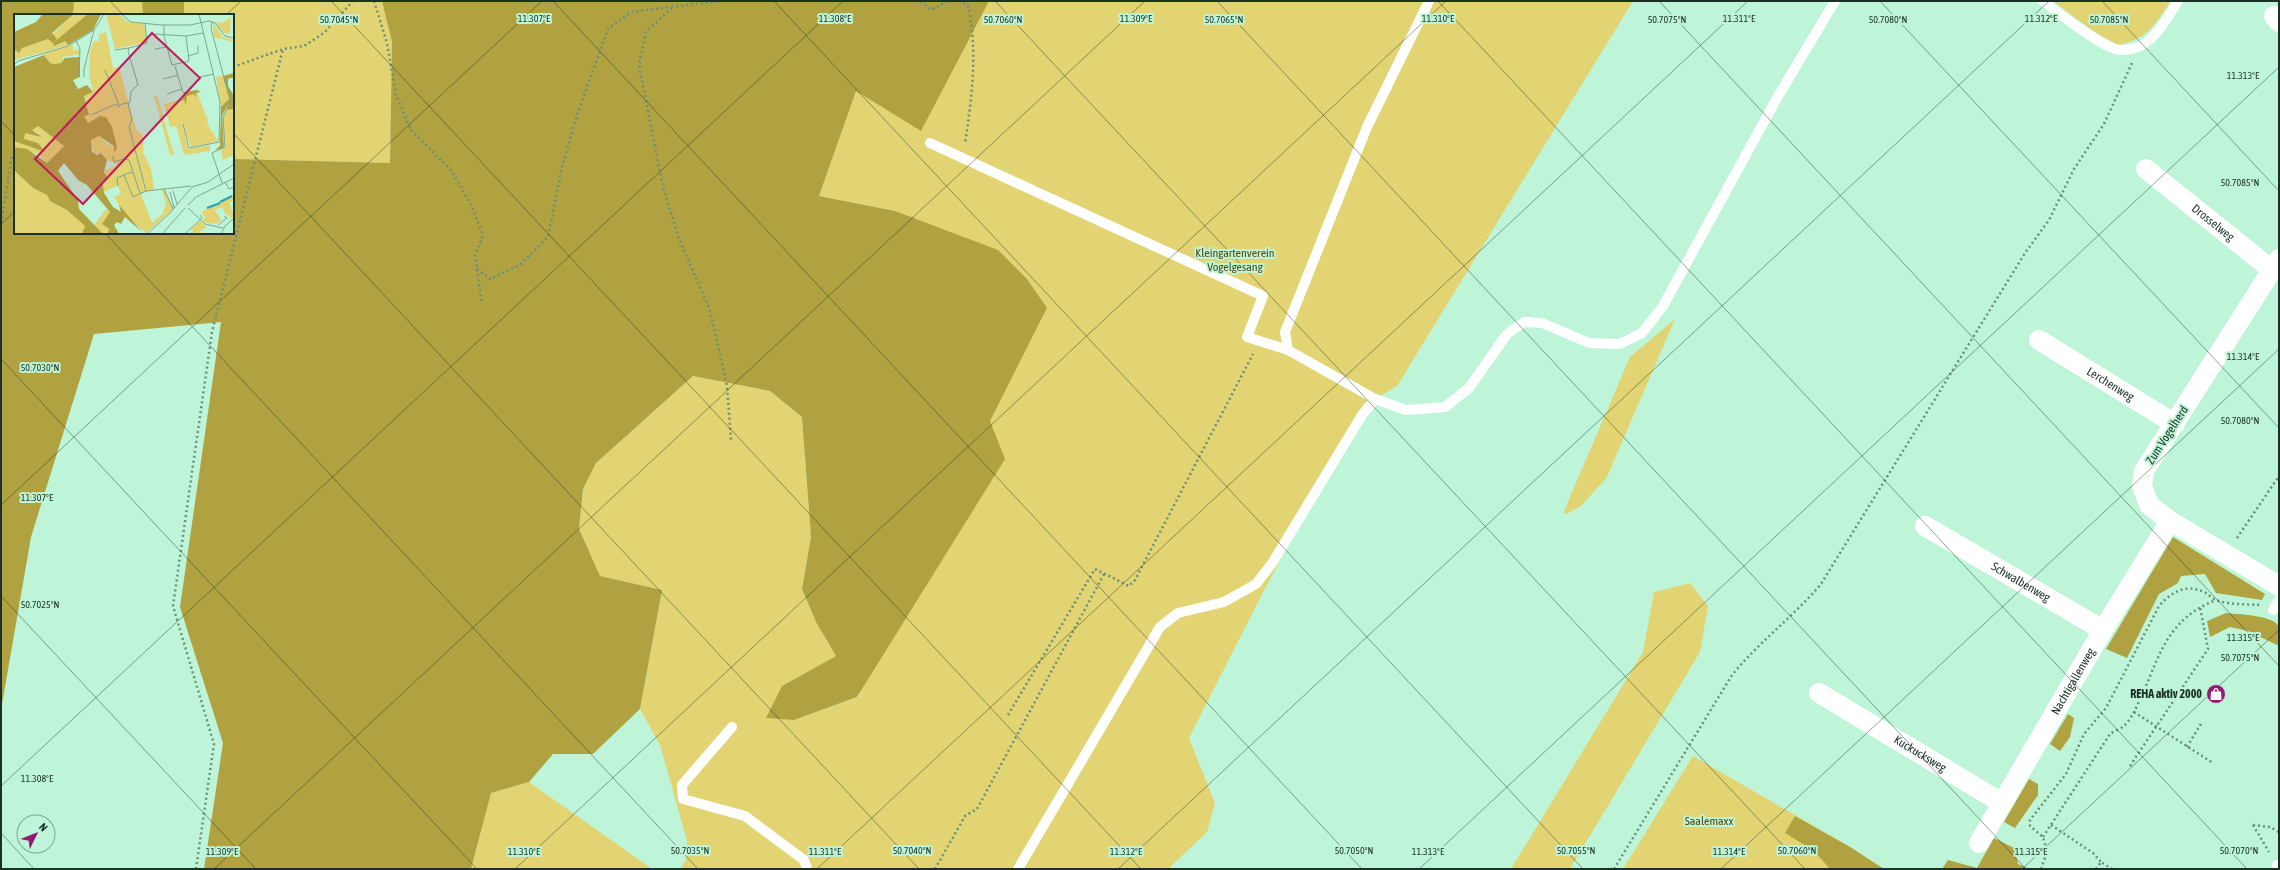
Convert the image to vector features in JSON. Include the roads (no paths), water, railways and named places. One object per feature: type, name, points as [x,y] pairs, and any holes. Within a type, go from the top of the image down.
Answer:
[{"type":"street","name":"Drosselweg","points":[[2150,176],[2276,265]]},
{"type":"street","name":"Zum Vogelherd","points":[[2276,265],[2144,470],[2142,486],[2149,505],[2170,521],[2279,586]]},
{"type":"street","name":"Lerchenweg","points":[[2043,346],[2175,424]]},
{"type":"street","name":"Nachtigallenweg","points":[[1979,843],[2103,630],[2170,521]]},
{"type":"street","name":"Schwalbenweg","points":[[1932,535],[2103,630]]},
{"type":"street","name":"Kuckucksweg","points":[[1819,693],[1834,711],[2002,803]]},
{"type":"lane","points":[[1288,350],[1285,332],[1364,134],[1429,1]]},
{"type":"lane","points":[[930,143],[1263,296],[1246,338],[1288,350],[1375,398],[1406,410],[1445,407],[1469,388],[1508,334],[1524,322],[1542,323],[1589,343],[1620,344],[1642,333],[1663,306],[1776,98],[1834,1]]},
{"type":"lane","points":[[2043,1],[2102,42],[2119,50],[2132,49],[2144,44],[2154,34],[2178,1]]},
{"type":"lane","points":[[1018,869],[1160,627],[1178,613],[1224,602],[1256,584],[1273,562],[1362,415],[1375,398]]},
{"type":"lane","points":[[2273,610],[2279,600]]},
{"type":"lane","points":[[732,727],[682,785],[683,799],[745,816],[804,860],[807,869]]},
{"type":"place","name":"REHA aktiv 2000","points":[[2216,694]]},
{"type":"park label","name":"Kleingartenverein Vogelgesang","points":[[1235,260]]},
{"type":"park label","name":"Saalemaxx","points":[[1709,821]]}]
